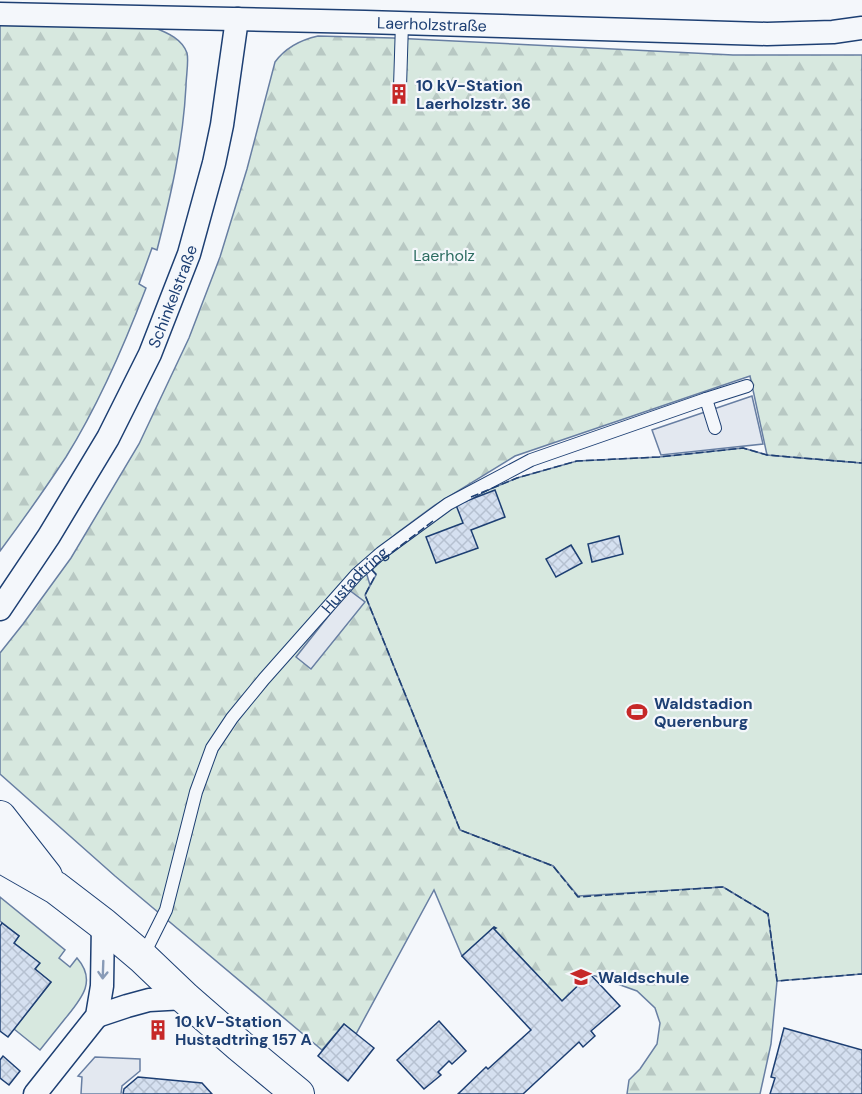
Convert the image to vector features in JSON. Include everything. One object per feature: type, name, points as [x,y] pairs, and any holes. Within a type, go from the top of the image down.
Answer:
[{"type":"street","name":"Laerholzstraße","points":[[0,14],[767,34],[833,32],[862,28]]},
{"type":"street","name":"Schinkelstraße","points":[[0,609],[108,438],[150,354],[189,254],[214,163],[222,125],[237,19]]},
{"type":"street","name":"Schinkelstraße","points":[[0,589],[40,549]]},
{"type":"street","points":[[0,817],[56,888]]},
{"type":"street","points":[[0,856],[56,888],[103,924],[185,998],[298,1094]]},
{"type":"street","points":[[35,1094],[97,1016],[102,986],[103,924]]},
{"type":"street","points":[[97,1016],[149,1000],[185,998]]},
{"type":"lane","points":[[400,87],[402,23]]},
{"type":"lane","name":"Hustadtring","points":[[142,957],[166,909],[196,792],[212,748],[232,718],[271,670],[357,574],[390,546],[448,504],[531,460],[747,386]]},
{"type":"lane","points":[[706,399],[715,429]]},
{"type":"green space","points":[[0,24],[155,28],[178,40],[185,48],[188,60],[176,169],[157,250],[152,248],[139,284],[146,288],[110,374],[78,437],[0,551]]},
{"type":"green space","name":"Laerholz","points":[[318,36],[733,55],[862,55],[862,463],[767,455],[750,376],[515,456],[435,505],[363,562],[370,585],[365,595],[460,830],[553,866],[578,896],[723,887],[768,914],[777,981],[771,1044],[760,1094],[627,1094],[629,1080],[640,1069],[657,1044],[660,1023],[655,1008],[637,991],[590,974],[562,1001],[494,929],[495,927],[462,956],[434,890],[356,1034],[344,1024],[322,1050],[115,876],[0,774],[0,653],[71,558],[139,444],[189,338],[220,257],[247,169],[275,62],[294,45]]},
{"type":"green space","name":"Waldstadion Querenburg","points":[[743,448],[767,455],[862,463],[862,974],[777,981],[768,914],[723,887],[578,897],[553,866],[460,830],[365,595],[376,575],[372,570],[378,563],[461,501],[517,478],[577,461],[659,457]]},
{"type":"green space","points":[[0,897],[65,950],[59,958],[70,967],[77,958],[86,975],[81,998],[40,1050],[14,1029],[51,982],[35,969],[39,963],[14,943],[19,936],[0,921]]},
{"type":"shaded area","points":[[752,396],[763,444],[661,455],[652,430]]},
{"type":"shaded area","points":[[349,590],[365,602],[311,669],[296,657]]},
{"type":"shaded area","points":[[95,1057],[140,1059],[140,1071],[122,1086],[121,1094],[81,1094],[82,1077],[78,1076]]},
{"type":"building","name":"10 kV-Station Laerholzstr. 36","points":[[393,88],[405,88],[405,100],[393,99]]},
{"type":"building","points":[[495,490],[505,517],[471,530],[478,548],[436,563],[426,537],[463,523],[456,505]]},
{"type":"building","points":[[619,536],[623,554],[592,562],[588,544]]},
{"type":"building","points":[[571,545],[582,563],[556,577],[546,559]]},
{"type":"building","points":[[2,923],[19,936],[14,943],[40,963],[35,969],[51,982],[8,1037],[0,1031],[0,926]]},
{"type":"building","points":[[494,927],[562,1001],[590,974],[620,1006],[591,1031],[595,1036],[583,1047],[579,1042],[523,1094],[458,1094],[486,1067],[488,1069],[531,1030],[462,956]]},
{"type":"building","points":[[439,1021],[466,1051],[452,1064],[449,1061],[438,1072],[441,1075],[424,1089],[397,1060]]},
{"type":"building","points":[[344,1024],[374,1048],[348,1081],[318,1056]]},
{"type":"building","points":[[784,1028],[862,1050],[862,1094],[770,1094],[775,1078],[771,1077]]},
{"type":"building","points":[[3,1056],[20,1071],[9,1085],[0,1078],[0,1060]]},
{"type":"building","points":[[138,1077],[202,1083],[212,1094],[123,1094],[124,1089]]},
{"type":"fence","points":[[471,497],[517,478],[577,461],[659,457],[743,448],[767,455],[862,463]]},
{"type":"fence","points":[[433,521],[378,563],[372,570],[376,574],[365,595],[460,830],[553,866],[578,897],[723,887],[768,914],[777,981],[862,974]]},
{"type":"place","name":"10 kV-Station Laerholzstr. 36","points":[[399,94]]},
{"type":"place","name":"Waldstadion Querenburg","points":[[637,712]]},
{"type":"place","name":"Waldschule","points":[[581,977]]},
{"type":"place","name":"10 kV-Station Hustadtring 157 A","points":[[158,1030]]}]
